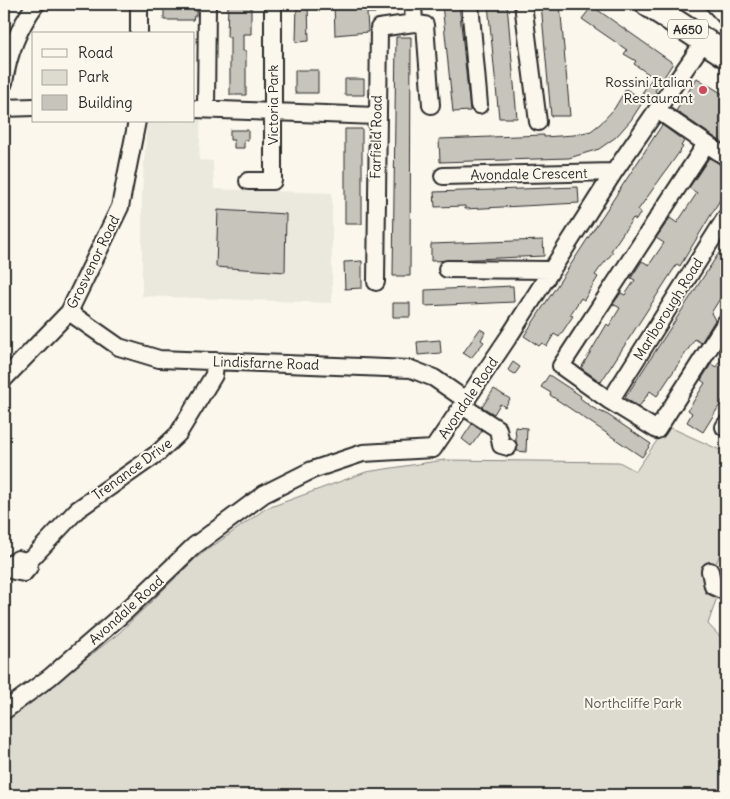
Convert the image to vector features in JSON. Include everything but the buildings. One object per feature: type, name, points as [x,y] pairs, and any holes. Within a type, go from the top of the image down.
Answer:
[{"type":"highway","name":"A650","points":[[648,4],[705,40],[726,56]]},
{"type":"street","points":[[4,83],[10,54],[21,28],[36,4]]},
{"type":"street","points":[[139,4],[139,32]]},
{"type":"street","points":[[207,4],[200,109],[376,116]]},
{"type":"street","name":"Victoria Park","points":[[248,181],[273,181],[274,4]]},
{"type":"street","points":[[413,4],[414,23],[425,25],[431,105]]},
{"type":"street","points":[[470,4],[479,105]]},
{"type":"street","points":[[523,4],[538,122]]},
{"type":"street","points":[[714,4],[726,17]]},
{"type":"street","name":"Farfield Road","points":[[376,282],[376,116],[379,28],[414,23]]},
{"type":"street","name":"Avondale Road","points":[[4,711],[57,671],[126,611],[194,546],[264,494],[312,470],[363,453],[433,449],[465,404],[614,172],[705,40]]},
{"type":"street","points":[[4,108],[32,107]]},
{"type":"street","points":[[657,110],[726,157]]},
{"type":"street","name":"Grosvenor Road","points":[[4,379],[69,312],[120,208],[137,122]]},
{"type":"street","points":[[706,144],[561,366],[610,401],[657,430],[726,322]]},
{"type":"street","name":"Avondale Crescent","points":[[443,176],[614,172]]},
{"type":"street","name":"Marlborough Road","points":[[610,401],[726,217]]},
{"type":"street","points":[[447,269],[550,270]]},
{"type":"street","name":"Lindisfarne Road","points":[[69,312],[119,347],[159,359],[411,369],[434,378],[498,429],[501,445],[508,447]]},
{"type":"street","name":"Trenance Drive","points":[[26,561],[33,557],[77,510],[158,454],[178,434],[214,375],[215,360]]},
{"type":"street","points":[[710,572],[713,586],[726,592]]},
{"type":"shaded area","points":[[195,115],[201,115],[199,160],[213,161],[214,189],[332,193],[332,303],[142,296],[142,194],[147,122],[195,122]]},
{"type":"green space","name":"Northcliffe Park","points":[[667,426],[720,450],[724,445],[726,446],[726,546],[722,549],[705,592],[717,597],[708,624],[726,643],[726,795],[4,795],[4,722],[118,634],[196,558],[265,509],[366,472],[444,460],[619,462],[636,471]]},
{"type":"place","name":"Rossini Italian Restaurant","points":[[703,90]]}]
